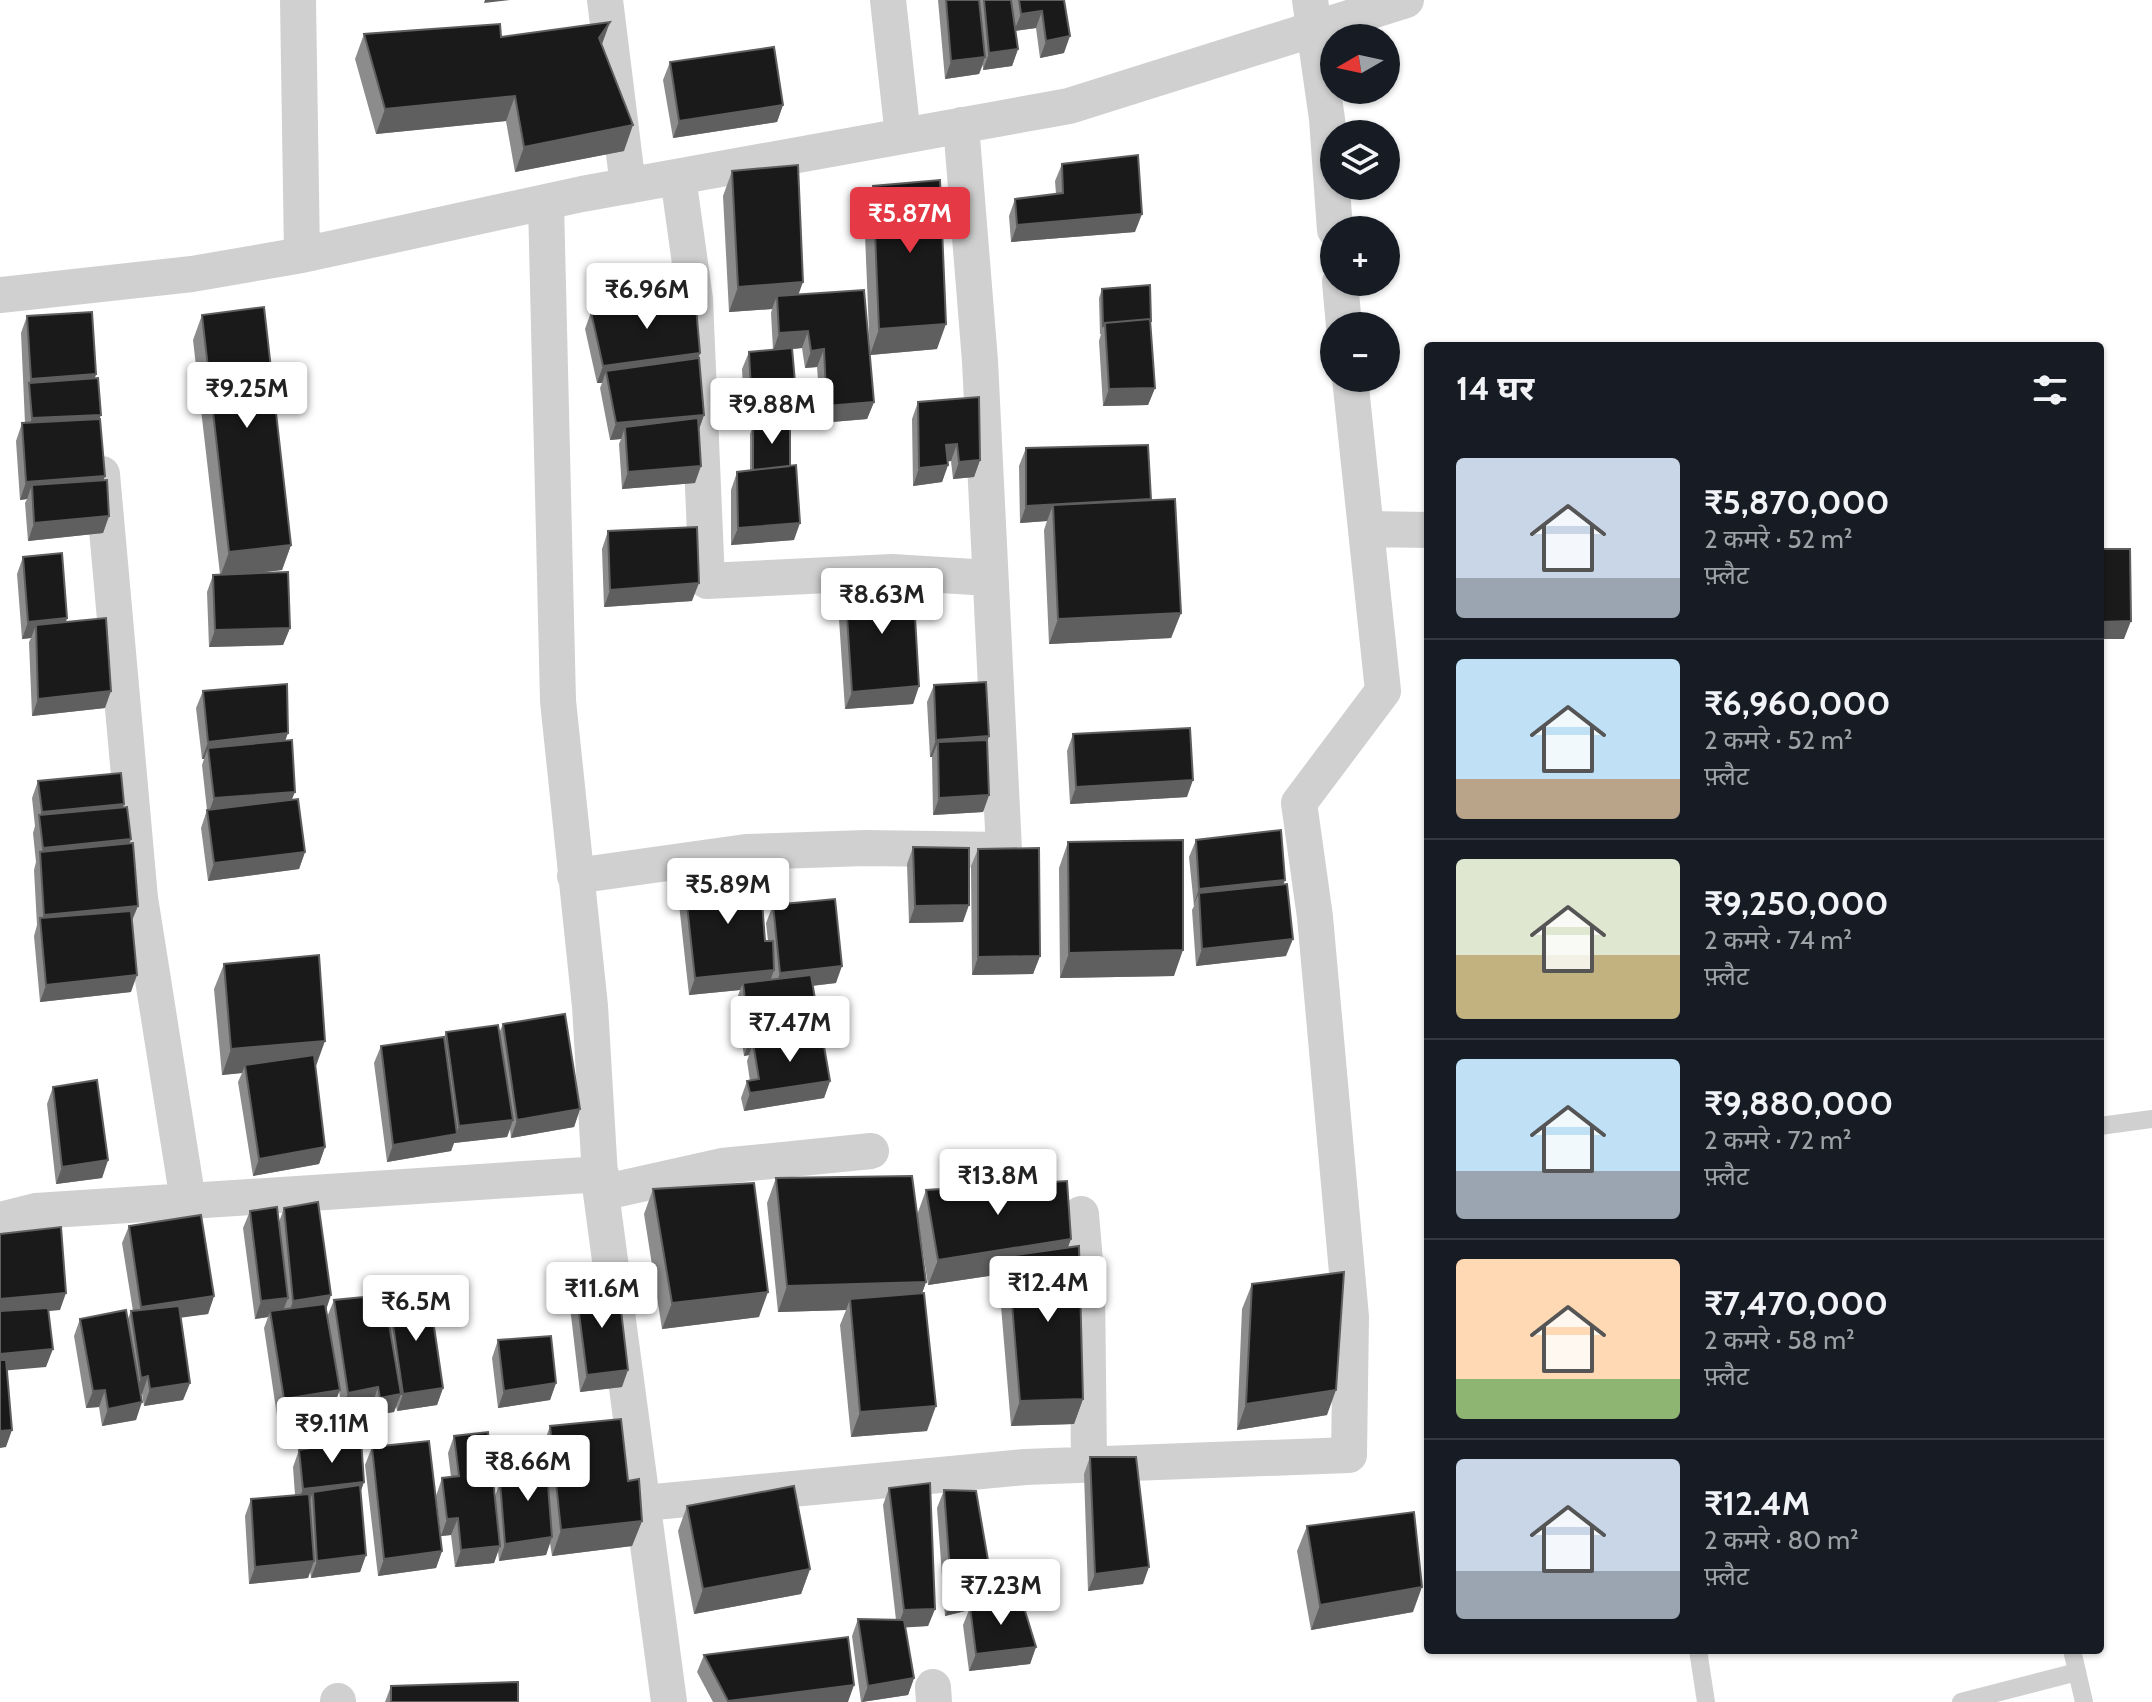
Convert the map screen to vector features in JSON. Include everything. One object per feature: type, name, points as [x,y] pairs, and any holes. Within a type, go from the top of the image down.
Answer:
[{"type":"street","points":[[298,0],[302,255]]},
{"type":"street","points":[[605,0],[628,186]]},
{"type":"street","points":[[888,0],[903,136]]},
{"type":"street","points":[[0,295],[87,301],[192,274],[302,255],[628,186],[1069,106],[1311,16],[1406,0]]},
{"type":"street","points":[[1311,16],[1327,119],[1334,216]]},
{"type":"street","points":[[575,876],[746,852],[866,848],[1004,850],[980,361],[961,125]]},
{"type":"street","points":[[678,177],[695,299],[707,581],[892,572],[990,578]]},
{"type":"street","points":[[546,203],[558,701],[590,1006],[601,1184],[669,1702]]},
{"type":"street","points":[[644,1503],[1089,1463],[1349,1455],[1351,1317],[1316,933],[1299,803],[1383,691],[1352,392]]},
{"type":"street","points":[[100,443],[140,898],[188,1201]]},
{"type":"street","points":[[1367,529],[1424,530]]},
{"type":"street","points":[[0,1220],[36,1211],[188,1201],[601,1184],[722,1166],[871,1151]]},
{"type":"street","points":[[1081,1214],[1087,1285],[1089,1463]]},
{"type":"lane","points":[[2104,1125],[2152,1119]]},
{"type":"lane","points":[[1699,1654],[1706,1702]]},
{"type":"lane","points":[[2073,1654],[2084,1702]]},
{"type":"lane","points":[[1961,1702],[2077,1672]]},
{"type":"building","points":[[946,0],[979,0],[985,57],[951,61]]},
{"type":"building","points":[[984,0],[1011,0],[1018,49],[989,53]]},
{"type":"building","points":[[1019,0],[1064,0],[1070,36],[1046,41],[1042,11],[1021,14]]},
{"type":"building","points":[[610,22],[599,38],[633,125],[524,147],[515,96],[385,109],[364,34],[500,24],[501,37]]},
{"type":"building","points":[[774,47],[783,105],[679,121],[670,62]]},
{"type":"building","points":[[1138,155],[1142,214],[1017,225],[1015,199],[1063,193],[1062,164]]},
{"type":"building","points":[[798,165],[803,282],[738,287],[732,171]]},
{"type":"building","points":[[940,180],[946,324],[879,329],[873,186]]},
{"type":"building","points":[[1150,285],[1151,322],[1150,319],[1105,323],[1103,326],[1102,289]]},
{"type":"building","points":[[864,290],[874,402],[803,408],[802,394],[826,392],[824,349],[811,351],[808,331],[779,333],[777,296]]},
{"type":"building","points":[[695,296],[700,353],[603,366],[591,312]]},
{"type":"building","points":[[264,307],[291,545],[229,552],[202,315]]},
{"type":"building","points":[[92,312],[96,374],[31,379],[27,316]]},
{"type":"building","points":[[1150,319],[1155,388],[1109,389],[1105,323]]},
{"type":"building","points":[[792,348],[797,405],[752,410],[749,352]]},
{"type":"building","points":[[699,358],[704,415],[616,423],[606,371]]},
{"type":"building","points":[[98,378],[101,415],[32,418],[29,383]]},
{"type":"building","points":[[979,397],[980,460],[959,462],[957,444],[946,445],[948,465],[919,468],[918,402]]},
{"type":"building","points":[[698,418],[701,466],[628,472],[625,427]]},
{"type":"building","points":[[100,419],[105,476],[26,482],[22,423]]},
{"type":"building","points":[[790,421],[790,466],[753,470],[753,425]]},
{"type":"building","points":[[1148,445],[1151,499],[1026,506],[1026,448]]},
{"type":"building","points":[[796,465],[800,523],[738,528],[737,472]]},
{"type":"building","points":[[107,480],[109,516],[34,523],[32,485]]},
{"type":"building","points":[[1175,499],[1181,613],[1058,619],[1053,505]]},
{"type":"building","points":[[697,527],[699,583],[610,590],[608,531]]},
{"type":"building","points":[[2104,549],[2130,549],[2131,621],[2104,622]]},
{"type":"building","points":[[62,553],[67,618],[28,622],[23,557]]},
{"type":"building","points":[[288,572],[290,628],[215,630],[213,575]]},
{"type":"building","points":[[913,582],[919,686],[852,692],[845,586]]},
{"type":"building","points":[[106,618],[111,691],[38,699],[36,625]]},
{"type":"building","points":[[986,682],[989,736],[936,740],[934,685]]},
{"type":"building","points":[[287,684],[288,733],[208,742],[203,691]]},
{"type":"building","points":[[1190,728],[1193,780],[1076,787],[1073,734]]},
{"type":"building","points":[[292,740],[295,792],[214,798],[208,748]]},
{"type":"building","points":[[987,740],[989,795],[939,798],[938,742]]},
{"type":"building","points":[[121,773],[124,804],[42,812],[38,781]]},
{"type":"building","points":[[298,799],[305,852],[214,863],[207,810]]},
{"type":"building","points":[[127,807],[131,839],[43,848],[39,815]]},
{"type":"building","points":[[1281,830],[1285,880],[1199,889],[1196,840]]},
{"type":"building","points":[[1183,840],[1183,950],[1069,953],[1068,842]]},
{"type":"building","points":[[133,843],[138,906],[44,915],[40,852]]},
{"type":"building","points":[[913,847],[969,848],[969,905],[915,906]]},
{"type":"building","points":[[1039,848],[1040,956],[978,957],[978,849]]},
{"type":"building","points":[[760,874],[765,941],[773,941],[774,970],[695,978],[684,878]]},
{"type":"building","points":[[1287,884],[1293,939],[1202,949],[1199,893]]},
{"type":"building","points":[[835,899],[842,966],[780,973],[773,905]]},
{"type":"building","points":[[131,911],[137,975],[46,985],[40,918]]},
{"type":"building","points":[[319,955],[325,1041],[231,1049],[224,964]]},
{"type":"building","points":[[811,975],[820,1029],[750,1039],[743,983]]},
{"type":"building","points":[[565,1014],[580,1109],[517,1120],[503,1024]]},
{"type":"building","points":[[498,1025],[513,1120],[459,1126],[446,1032]]},
{"type":"building","points":[[822,1035],[830,1081],[750,1093],[747,1081],[759,1079],[753,1043]]},
{"type":"building","points":[[444,1037],[457,1134],[393,1145],[381,1046]]},
{"type":"building","points":[[314,1055],[325,1147],[259,1159],[245,1065]]},
{"type":"building","points":[[97,1080],[108,1160],[62,1167],[53,1087]]},
{"type":"building","points":[[912,1176],[926,1282],[787,1286],[776,1178]]},
{"type":"building","points":[[1067,1181],[1071,1239],[938,1260],[926,1190]]},
{"type":"building","points":[[754,1183],[768,1292],[672,1303],[653,1189]]},
{"type":"building","points":[[318,1202],[331,1295],[293,1301],[284,1208]]},
{"type":"building","points":[[277,1207],[288,1298],[261,1301],[250,1211]]},
{"type":"building","points":[[201,1215],[214,1296],[141,1307],[129,1226]]},
{"type":"building","points":[[61,1227],[66,1293],[0,1299],[0,1234]]},
{"type":"building","points":[[1079,1246],[1083,1399],[1020,1401],[1008,1256]]},
{"type":"building","points":[[1344,1272],[1336,1390],[1246,1404],[1252,1284]]},
{"type":"building","points":[[618,1285],[628,1370],[587,1375],[576,1290]]},
{"type":"building","points":[[429,1293],[443,1388],[403,1394],[389,1297]]},
{"type":"building","points":[[924,1293],[936,1406],[860,1412],[850,1299]]},
{"type":"building","points":[[384,1295],[401,1394],[380,1398],[378,1387],[348,1393],[334,1300]]},
{"type":"building","points":[[325,1304],[340,1390],[284,1399],[270,1311]]},
{"type":"building","points":[[179,1306],[190,1383],[150,1389],[148,1376],[141,1378],[131,1311]]},
{"type":"building","points":[[48,1308],[53,1349],[0,1354],[0,1311]]},
{"type":"building","points":[[126,1310],[142,1402],[108,1409],[105,1390],[93,1391],[80,1319]]},
{"type":"building","points":[[551,1336],[556,1383],[504,1391],[498,1340]]},
{"type":"building","points":[[0,1360],[6,1360],[12,1430],[0,1431]]},
{"type":"building","points":[[621,1419],[628,1481],[639,1479],[642,1521],[561,1530],[550,1426]]},
{"type":"building","points":[[488,1432],[500,1546],[461,1550],[458,1518],[447,1519],[442,1478],[459,1476],[454,1436]]},
{"type":"building","points":[[361,1439],[364,1482],[303,1489],[299,1450]]},
{"type":"building","points":[[429,1441],[442,1551],[384,1559],[372,1447]]},
{"type":"building","points":[[545,1445],[552,1537],[505,1544],[500,1482],[533,1477],[531,1447]]},
{"type":"building","points":[[1090,1457],[1136,1457],[1149,1567],[1095,1574]]},
{"type":"building","points":[[930,1483],[935,1609],[904,1610],[889,1488]]},
{"type":"building","points":[[360,1485],[366,1555],[317,1561],[313,1492]]},
{"type":"building","points":[[794,1486],[810,1569],[703,1589],[687,1506]]},
{"type":"building","points":[[944,1490],[976,1491],[993,1589],[952,1599]]},
{"type":"building","points":[[309,1494],[314,1561],[255,1567],[251,1499]]},
{"type":"building","points":[[1414,1512],[1422,1587],[1320,1605],[1307,1526]]},
{"type":"building","points":[[1021,1598],[1036,1647],[976,1654],[970,1607]]},
{"type":"building","points":[[858,1619],[904,1620],[914,1678],[868,1686]]},
{"type":"building","points":[[848,1637],[854,1685],[728,1701],[704,1655]]},
{"type":"building","points":[[518,1682],[518,1702],[391,1702],[391,1686]]}]
